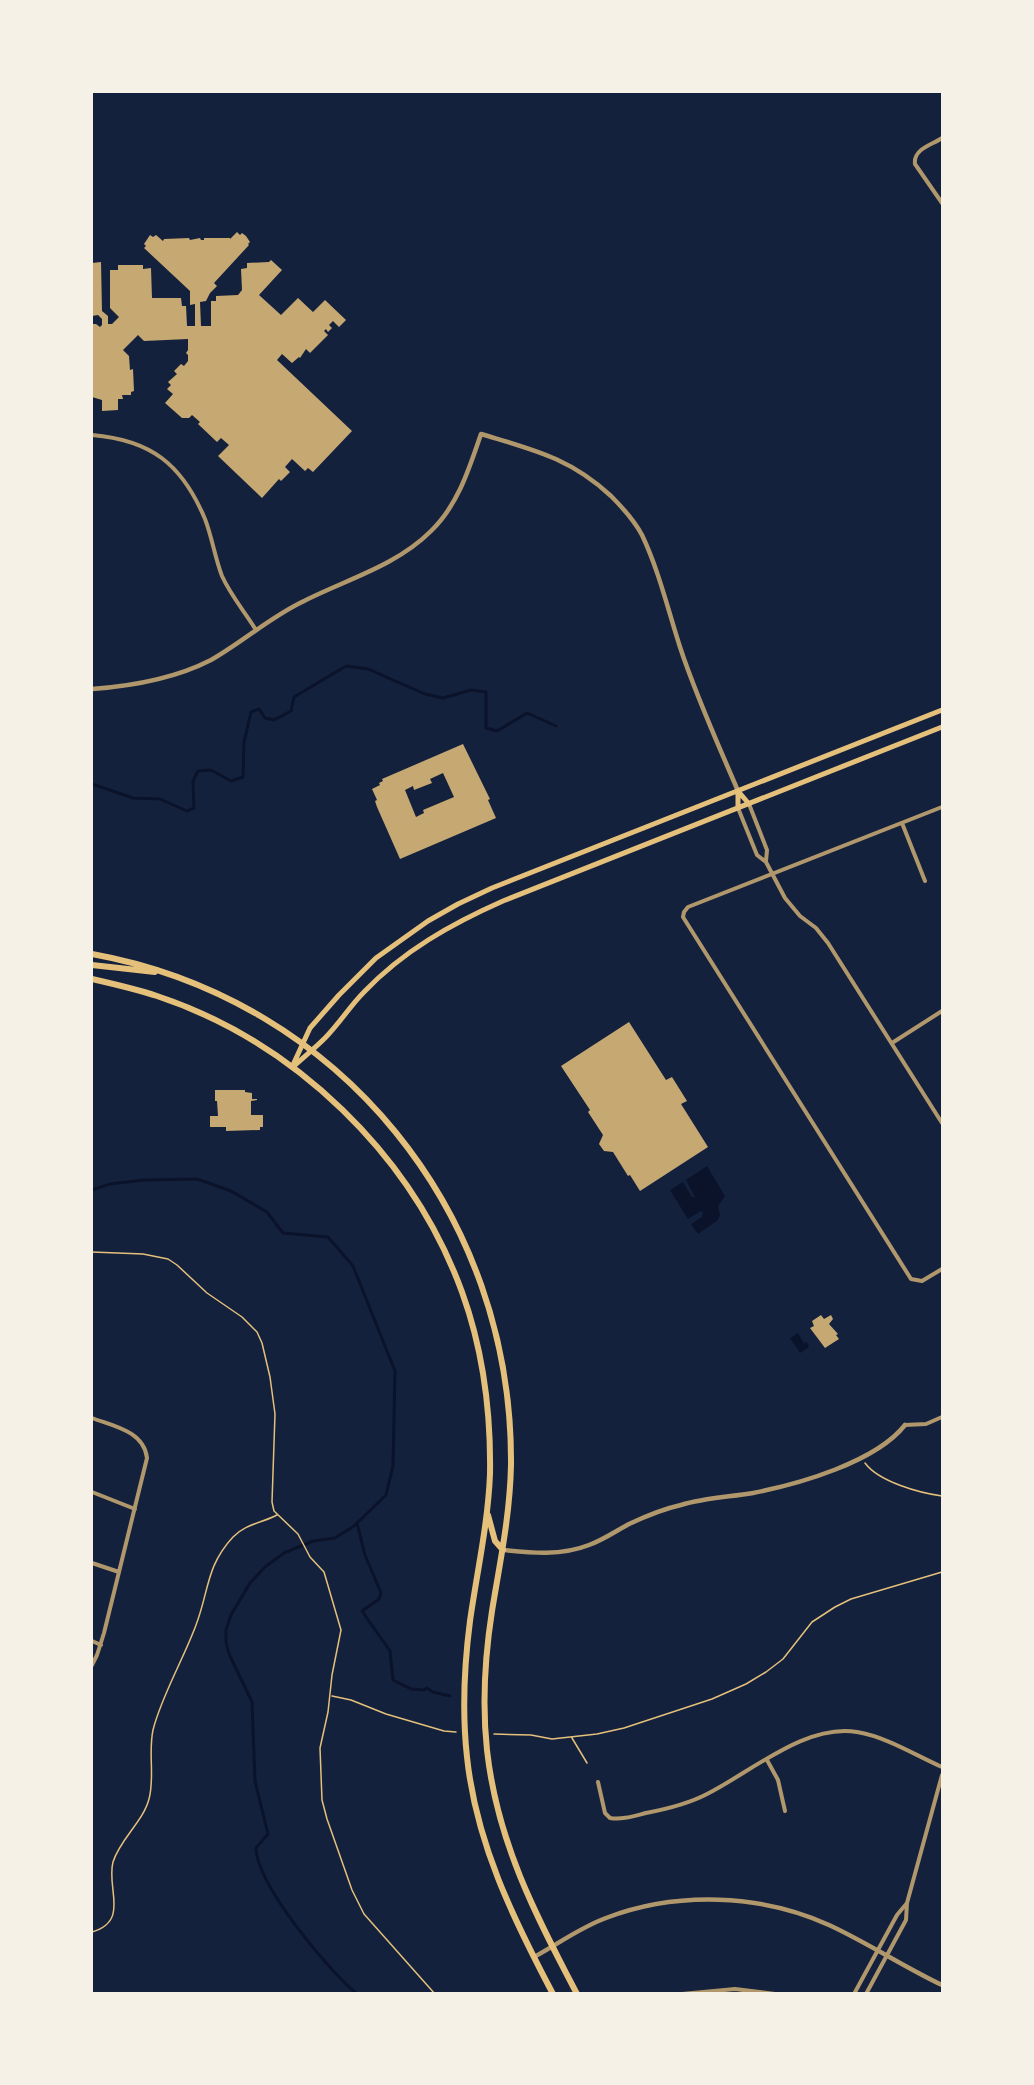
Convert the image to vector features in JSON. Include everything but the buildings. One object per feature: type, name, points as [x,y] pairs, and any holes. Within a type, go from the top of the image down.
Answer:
[{"type":"main road","points":[[292,1067],[310,1028],[370,964],[403,937],[435,916],[492,888],[942,710]]},
{"type":"main road","points":[[292,1067],[326,1037],[364,991],[386,970],[444,930],[502,901],[942,727]]},
{"type":"main road","points":[[738,791],[748,804]]},
{"type":"main road","points":[[738,791],[738,808]]},
{"type":"main road","points":[[92,954],[188,980],[257,1014],[311,1051],[366,1097],[406,1144],[446,1205],[477,1271],[496,1333],[509,1413],[510,1477],[503,1550],[488,1647],[485,1698],[487,1753],[509,1852],[530,1903],[577,1994]]},
{"type":"main road","points":[[92,965],[165,973]]},
{"type":"main road","points":[[92,979],[157,996],[198,1012],[240,1033],[292,1067],[341,1108],[378,1149],[420,1206],[446,1254],[462,1293],[474,1332],[487,1400],[490,1444],[487,1509],[467,1648],[464,1691],[467,1757],[476,1806],[490,1858],[504,1896],[553,1994]]},
{"type":"main road","points":[[487,1509],[495,1541],[503,1550]]},
{"type":"street","points":[[942,138],[917,152],[914,158],[915,164],[942,203]]},
{"type":"street","points":[[92,689],[145,682],[182,672],[213,658],[297,604],[377,568],[415,546],[433,530],[458,494],[481,434],[556,458],[593,480],[622,507],[636,525],[651,556],[685,661],[738,791]]},
{"type":"street","points":[[92,435],[108,436],[144,447],[166,460],[178,474],[190,490],[205,519],[217,561],[230,592],[256,630]]},
{"type":"street","points":[[748,804],[767,850],[766,862],[771,875],[792,908],[816,928],[828,943],[942,1123]]},
{"type":"street","points":[[942,807],[688,907],[683,917],[911,1279],[922,1281],[942,1269]]},
{"type":"street","points":[[738,808],[757,855],[766,862]]},
{"type":"street","points":[[902,824],[925,881]]},
{"type":"street","points":[[748,834],[759,830]]},
{"type":"street","points":[[892,1043],[942,1011]]},
{"type":"street","points":[[503,1550],[543,1553],[570,1551],[588,1546],[632,1523],[670,1508],[780,1487],[862,1458],[892,1441],[905,1425],[926,1424],[942,1417]]},
{"type":"street","points":[[92,1418],[130,1433],[139,1439],[146,1449],[147,1458],[101,1645],[92,1665]]},
{"type":"street","points":[[92,1492],[135,1509]]},
{"type":"street","points":[[92,1563],[119,1572]]},
{"type":"street","points":[[92,1641],[101,1645]]},
{"type":"street","points":[[598,1782],[605,1813],[610,1818],[618,1819],[691,1802],[803,1740],[829,1732],[842,1731],[873,1736],[942,1767]]},
{"type":"street","points":[[767,1760],[778,1780],[785,1811]]},
{"type":"street","points":[[866,1994],[906,1920],[907,1903],[942,1775]]},
{"type":"street","points":[[534,1957],[588,1926],[621,1913],[678,1901],[716,1900],[756,1903],[802,1915],[828,1925],[942,1985]]},
{"type":"street","points":[[854,1994],[890,1927],[907,1903]]},
{"type":"street","points":[[890,1927],[900,1933]]},
{"type":"street","points":[[862,1979],[872,1984]]},
{"type":"street","points":[[682,1994],[735,1989],[775,1994]]},
{"type":"path","points":[[92,1252],[143,1254],[168,1259],[207,1293],[242,1317],[257,1332],[270,1377],[275,1414],[271,1490],[274,1511],[300,1536],[307,1552],[324,1572],[341,1630],[320,1748],[322,1800],[327,1819],[352,1890],[364,1914],[435,1994]]},
{"type":"path","points":[[862,1458],[870,1469],[892,1482],[917,1491],[942,1496]]},
{"type":"path","points":[[92,1932],[107,1924],[114,1911],[116,1902],[112,1880],[113,1864],[118,1850],[147,1805],[151,1788],[150,1750],[154,1728],[197,1624],[211,1571],[224,1548],[237,1532],[278,1515]]},
{"type":"path","points":[[495,1734],[531,1735],[552,1739],[572,1737],[624,1728],[712,1699],[746,1684],[783,1659],[812,1622],[835,1607],[851,1599],[942,1572]]},
{"type":"path","points":[[330,1695],[444,1731],[463,1732]]},
{"type":"path","points":[[572,1737],[587,1763]]},
{"type":"water","points":[[707,1166],[725,1196],[718,1206],[720,1215],[718,1220],[698,1234],[691,1224],[702,1217],[703,1212],[688,1219],[670,1190],[683,1182],[692,1197],[695,1197],[686,1180]]},
{"type":"water","points":[[798,1333],[809,1347],[800,1353],[790,1338]]},
{"type":"waterway","points":[[92,784],[133,798],[160,799],[187,811],[194,808],[193,781],[198,771],[211,770],[231,781],[243,777],[244,742],[251,712],[259,709],[265,718],[274,720],[291,711],[294,697],[346,666],[368,669],[425,694],[443,698],[471,690],[486,692],[486,728],[497,731],[527,713],[556,726]]},
{"type":"waterway","points":[[92,1190],[110,1184],[144,1180],[197,1179],[231,1191],[267,1212],[283,1233],[328,1237],[353,1266],[395,1371],[393,1466],[386,1495],[354,1526],[335,1538],[313,1541],[284,1553],[265,1567],[250,1583],[231,1615],[226,1630],[229,1654],[252,1702],[255,1781],[268,1834],[256,1848],[259,1864],[268,1883],[296,1926],[329,1966],[357,1994]]},
{"type":"waterway","points":[[357,1523],[365,1555],[381,1593],[379,1599],[362,1611],[390,1651],[393,1680],[411,1689],[424,1690],[427,1688],[433,1692],[450,1696]]}]
